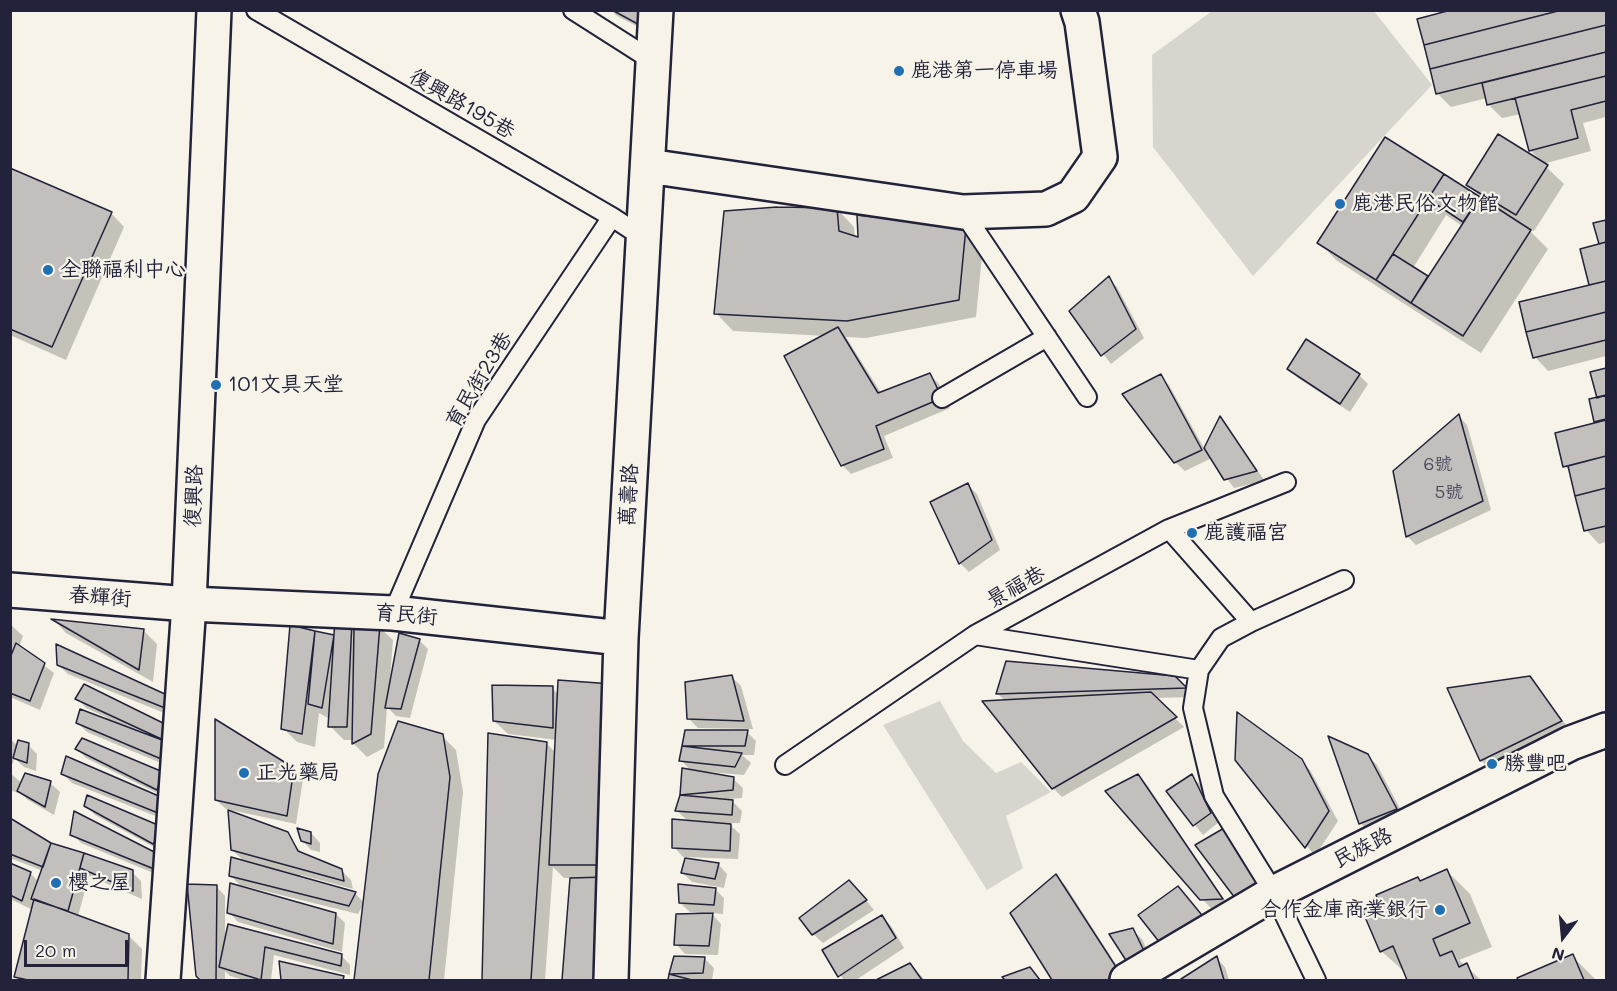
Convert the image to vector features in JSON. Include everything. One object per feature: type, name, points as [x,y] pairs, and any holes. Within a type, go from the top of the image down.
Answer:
[{"type":"street","name":"復興路","points":[[163,981],[189,604],[214,10]]},
{"type":"street","name":"萬壽路","points":[[611,981],[621,638],[656,10]]},
{"type":"street","points":[[648,166],[963,212],[1046,209],[1073,196],[1100,157],[1089,14]]},
{"type":"street","name":"春輝街","points":[[10,590],[189,604]]},
{"type":"street","name":"育民街","points":[[189,604],[393,613],[621,638]]},
{"type":"street","name":"民族路","points":[[1127,981],[1274,893],[1571,743],[1606,730]]},
{"type":"lane","name":"復興路195巷","points":[[256,10],[612,217],[644,238]]},
{"type":"lane","points":[[573,10],[652,60]]},
{"type":"lane","points":[[963,212],[1087,397]]},
{"type":"lane","name":"育民街23巷","points":[[393,613],[476,420],[612,217]]},
{"type":"lane","points":[[942,398],[1047,337]]},
{"type":"lane","name":"景福巷","points":[[785,765],[975,635],[1169,529],[1286,482]]},
{"type":"lane","points":[[1169,529],[1251,622]]},
{"type":"lane","points":[[1316,981],[1274,893],[1214,796],[1194,708],[1199,669],[1221,638],[1344,580]]},
{"type":"lane","points":[[975,635],[1199,669]]},
{"type":"shaded area","points":[[1212,11],[1374,11],[1432,85],[1253,276],[1153,147],[1152,55]]},
{"type":"shaded area","points":[[940,701],[963,741],[996,773],[1021,762],[1051,792],[1006,816],[1023,868],[987,890],[883,725]]},
{"type":"building","points":[[612,10],[649,10],[647,29]]},
{"type":"building","points":[[1451,10],[1562,10],[1424,45],[1417,19]]},
{"type":"building","points":[[1562,10],[1606,10],[1606,25],[1430,69],[1424,45]]},
{"type":"building","points":[[1606,25],[1606,52],[1436,94],[1430,69]]},
{"type":"building","points":[[1606,52],[1606,76],[1487,105],[1482,83]]},
{"type":"building","points":[[1606,76],[1606,101],[1571,110],[1578,138],[1529,151],[1515,98]]},
{"type":"building","points":[[1498,134],[1548,165],[1516,215],[1466,185]]},
{"type":"building","points":[[1385,137],[1444,174],[1376,280],[1317,243]]},
{"type":"building","name":"全聯福利中心","points":[[10,168],[112,212],[52,347],[10,329]]},
{"type":"building","points":[[1444,174],[1480,197],[1463,222],[1428,199]]},
{"type":"building","points":[[1480,197],[1531,230],[1463,336],[1411,303]]},
{"type":"building","points":[[777,207],[837,208],[839,231],[858,237],[857,215],[966,227],[959,300],[847,321],[714,314],[724,211]]},
{"type":"building","points":[[1606,220],[1606,242],[1599,244],[1593,223]]},
{"type":"building","points":[[1606,242],[1606,281],[1589,285],[1580,249]]},
{"type":"building","points":[[1393,254],[1428,276],[1411,303],[1376,280]]},
{"type":"building","points":[[1109,276],[1136,329],[1101,356],[1069,311]]},
{"type":"building","points":[[1606,281],[1606,312],[1526,332],[1519,302]]},
{"type":"building","points":[[1606,312],[1606,340],[1533,358],[1526,332]]},
{"type":"building","points":[[838,327],[878,393],[930,373],[942,398],[876,426],[884,449],[841,466],[784,356]]},
{"type":"building","points":[[1306,339],[1360,374],[1340,404],[1287,369]]},
{"type":"building","points":[[1606,368],[1606,395],[1597,398],[1590,372]]},
{"type":"building","points":[[1161,374],[1202,450],[1174,463],[1122,394]]},
{"type":"building","points":[[1606,395],[1606,419],[1594,422],[1589,399]]},
{"type":"building","points":[[1459,414],[1483,501],[1406,537],[1393,471]]},
{"type":"building","points":[[1220,416],[1257,471],[1224,480],[1204,448]]},
{"type":"building","points":[[1606,420],[1606,456],[1563,467],[1555,433]]},
{"type":"building","points":[[1606,456],[1606,488],[1575,496],[1568,466]]},
{"type":"building","points":[[968,483],[992,540],[959,564],[930,502]]},
{"type":"building","points":[[1606,488],[1606,526],[1584,531],[1575,496]]},
{"type":"building","points":[[51,619],[144,629],[139,670]]},
{"type":"building","points":[[335,619],[352,621],[347,727],[328,727]]},
{"type":"building","points":[[290,625],[315,631],[302,734],[281,729]]},
{"type":"building","points":[[380,625],[371,734],[352,744],[354,628]]},
{"type":"building","points":[[315,631],[334,635],[322,708],[308,704]]},
{"type":"building","points":[[399,633],[420,639],[401,709],[385,708]]},
{"type":"building","points":[[16,643],[45,663],[30,701],[10,693],[10,658]]},
{"type":"building","points":[[56,644],[167,695],[165,708],[57,665]]},
{"type":"building","points":[[1006,661],[1175,676],[1187,688],[996,694]]},
{"type":"building","points":[[732,675],[744,721],[687,719],[685,682]]},
{"type":"building","points":[[1530,676],[1562,721],[1480,761],[1447,688]]},
{"type":"building","points":[[558,680],[612,684],[606,865],[549,865]]},
{"type":"building","points":[[84,684],[167,725],[170,743],[75,699]]},
{"type":"building","points":[[492,685],[553,686],[553,728],[493,721]]},
{"type":"building","points":[[1151,692],[1177,717],[1052,789],[982,701]]},
{"type":"building","points":[[80,709],[170,743],[166,761],[76,723]]},
{"type":"building","points":[[1237,712],[1302,759],[1329,811],[1305,848],[1235,760]]},
{"type":"building","points":[[215,719],[294,768],[287,816],[215,800]]},
{"type":"building","points":[[398,721],[443,734],[450,777],[429,980],[354,980],[378,774]]},
{"type":"building","points":[[685,730],[748,730],[745,746],[682,746]]},
{"type":"building","points":[[488,733],[547,742],[531,980],[482,980]]},
{"type":"building","points":[[1328,736],[1368,754],[1397,809],[1359,824]]},
{"type":"building","points":[[82,738],[163,772],[157,790],[75,749]]},
{"type":"building","points":[[18,740],[29,743],[27,763],[13,758]]},
{"type":"building","points":[[682,746],[742,753],[735,767],[679,761]]},
{"type":"building","points":[[66,756],[168,800],[163,815],[61,774]]},
{"type":"building","points":[[682,768],[734,777],[733,790],[680,795]]},
{"type":"building","points":[[25,773],[51,781],[45,807],[17,791]]},
{"type":"building","points":[[1138,774],[1223,899],[1200,900],[1105,791]]},
{"type":"building","points":[[1192,774],[1211,813],[1193,826],[1166,791]]},
{"type":"building","points":[[87,795],[165,828],[153,844],[84,806]]},
{"type":"building","points":[[680,795],[733,800],[732,815],[675,811]]},
{"type":"building","points":[[228,810],[288,832],[298,851],[342,869],[344,881],[231,850]]},
{"type":"building","points":[[74,811],[168,859],[164,873],[70,835]]},
{"type":"building","points":[[10,818],[51,843],[43,867],[10,854]]},
{"type":"building","points":[[672,819],[731,824],[730,851],[672,848]]},
{"type":"building","points":[[1231,824],[1267,882],[1238,902],[1195,845]]},
{"type":"building","points":[[297,828],[311,832],[311,844],[301,841]]},
{"type":"building","name":"櫻之屋","points":[[51,843],[84,853],[68,911],[31,899]]},
{"type":"building","points":[[84,853],[133,870],[133,891],[80,868]]},
{"type":"building","points":[[231,857],[356,892],[349,906],[229,876]]},
{"type":"building","points":[[685,858],[719,863],[715,879],[681,873]]},
{"type":"building","points":[[10,863],[31,872],[22,901],[10,895]]},
{"type":"building","points":[[1447,869],[1470,923],[1433,939],[1440,956],[1452,951],[1459,967],[1467,963],[1474,980],[1407,980],[1393,946],[1380,952],[1362,910],[1379,903],[1376,895],[1418,877],[1420,881]]},
{"type":"building","points":[[1056,874],[1120,973],[1108,980],[1052,980],[1010,913]]},
{"type":"building","points":[[606,877],[603,980],[562,980],[570,878]]},
{"type":"building","points":[[849,880],[867,900],[812,935],[799,918]]},
{"type":"building","points":[[230,883],[336,913],[333,944],[227,913]]},
{"type":"building","points":[[187,884],[217,885],[216,980],[200,980],[196,976]]},
{"type":"building","points":[[678,884],[716,888],[714,905],[679,903]]},
{"type":"building","points":[[1178,886],[1206,920],[1164,948],[1138,915]]},
{"type":"building","points":[[34,899],[129,934],[128,980],[28,980],[14,977]]},
{"type":"building","points":[[713,913],[709,946],[674,945],[676,914]]},
{"type":"building","points":[[882,915],[896,938],[838,977],[822,950]]},
{"type":"building","points":[[228,924],[342,954],[341,966],[265,947],[261,980],[219,967]]},
{"type":"building","points":[[1133,928],[1145,953],[1129,965],[1109,934]]},
{"type":"building","points":[[1573,954],[1584,980],[1518,980],[1517,978]]},
{"type":"building","points":[[674,956],[705,957],[703,973],[669,974]]},
{"type":"building","points":[[1217,956],[1224,980],[1181,979]]},
{"type":"building","points":[[279,961],[344,976],[343,980],[281,980]]},
{"type":"building","points":[[910,963],[922,980],[876,980]]},
{"type":"building","points":[[1030,967],[1040,980],[1005,980],[1002,977]]},
{"type":"building","points":[[669,974],[692,980],[668,980]]},
{"type":"place","name":"鹿港第一停車場","points":[[899,71]]},
{"type":"place","name":"鹿港民俗文物館","points":[[1340,204]]},
{"type":"place","name":"全聯福利中心","points":[[48,270]]},
{"type":"place","name":"101文具天堂","points":[[216,385]]},
{"type":"place","name":"鹿護福宮","points":[[1192,533]]},
{"type":"place","name":"勝豐吧","points":[[1492,764]]},
{"type":"place","name":"正光藥局","points":[[244,773]]},
{"type":"place","name":"櫻之屋","points":[[56,883]]},
{"type":"place","name":"合作金庫商業銀行","points":[[1440,910]]}]
